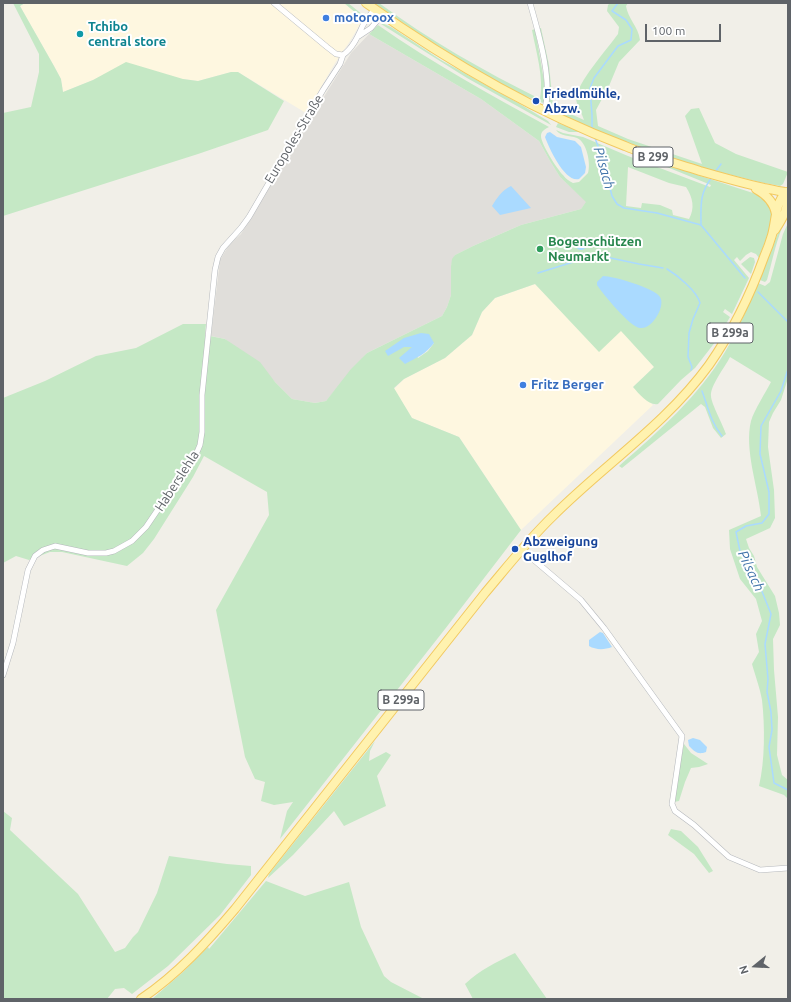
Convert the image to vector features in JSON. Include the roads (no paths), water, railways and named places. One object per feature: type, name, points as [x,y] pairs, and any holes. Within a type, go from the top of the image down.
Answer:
[{"type":"main road","name":"B 299","points":[[366,3],[478,77],[584,130],[641,152],[710,174],[744,184],[787,193]]},
{"type":"main road","points":[[744,184],[761,191],[769,197],[774,206],[776,215]]},
{"type":"main road","name":"B 299a","points":[[772,234],[787,210],[787,193]]},
{"type":"main road","name":"B 299a","points":[[141,999],[163,983],[186,963],[236,908],[521,549],[552,516],[666,413],[699,377],[718,351],[737,320],[756,278],[772,234],[776,215],[782,198],[787,193]]},
{"type":"street","points":[[274,3],[327,48],[336,54],[343,55]]},
{"type":"street","points":[[530,3],[537,28],[545,73],[548,97],[544,111]]},
{"type":"street","name":"Europoles-Straße","points":[[359,36],[363,26],[374,9]]},
{"type":"street","name":"Europoles-Straße","points":[[228,242],[242,228],[249,217],[323,90],[340,64],[343,55],[359,36],[371,28],[382,14]]},
{"type":"street","name":"Haberslehla","points":[[3,675],[17,625],[28,570],[35,556],[43,550],[55,546],[88,553],[114,551],[132,541],[146,527],[197,452],[200,445],[202,432],[202,395],[212,288],[218,257],[228,242]]},
{"type":"street","points":[[521,549],[581,600],[604,628],[682,736],[672,804],[675,811],[694,825],[729,857],[760,870],[788,868]]},
{"type":"water","points":[[550,132],[557,137],[575,141],[581,147],[586,167],[585,173],[579,179],[574,179],[568,176],[558,164],[545,137],[547,133]]},
{"type":"water","points":[[511,186],[531,208],[500,215],[492,206],[502,192]]},
{"type":"water","points":[[581,238],[585,240],[587,244],[585,248],[581,250],[577,248],[575,244],[577,240]]},
{"type":"water","points":[[603,276],[642,286],[657,294],[660,297],[661,306],[657,317],[645,328],[640,328],[630,322],[597,285],[597,282]]},
{"type":"water","points":[[421,333],[429,334],[434,343],[424,353],[405,364],[399,358],[412,347],[404,347],[388,356],[385,351],[404,338]]},
{"type":"water","points":[[600,632],[603,633],[612,647],[600,649],[589,646],[589,640]]},
{"type":"water","points":[[693,738],[700,740],[707,747],[706,752],[697,752],[689,746],[688,740]]},
{"type":"waterway","name":"Pilsach","points":[[593,131],[590,88],[594,78],[618,46],[631,40],[632,29],[626,20],[612,11],[618,3]]},
{"type":"waterway","name":"Pilsach","points":[[595,138],[603,160],[612,196],[617,204],[624,208],[657,213],[701,225],[745,278]]},
{"type":"waterway","points":[[715,172],[721,164]]},
{"type":"waterway","points":[[701,225],[701,206],[703,195],[712,177]]},
{"type":"waterway","points":[[538,273],[589,257],[601,256],[663,268]]},
{"type":"waterway","points":[[667,269],[681,279],[695,293],[700,303],[689,333],[688,357],[692,367],[691,370]]},
{"type":"waterway","name":"Pilsach","points":[[758,292],[788,322]]},
{"type":"waterway","name":"Pilsach","points":[[788,369],[781,391],[761,426],[760,454],[769,492],[769,514],[762,523],[746,526],[736,532],[740,551],[748,569],[761,589],[771,614],[765,644],[768,679],[767,692],[771,712],[772,730],[769,747],[774,783],[788,790]]},
{"type":"waterway","points":[[702,391],[712,420],[722,436]]},
{"type":"place","name":"motoroox","points":[[326,18]]},
{"type":"place","name":"Tchibo central store","points":[[80,34]]},
{"type":"place","name":"Friedlmühle, Abzw.","points":[[536,101]]},
{"type":"place","name":"Bogenschützen Neumarkt","points":[[540,249]]},
{"type":"place","name":"Fritz Berger","points":[[523,385]]},
{"type":"place","name":"Abzweigung Guglhof","points":[[515,549]]}]
